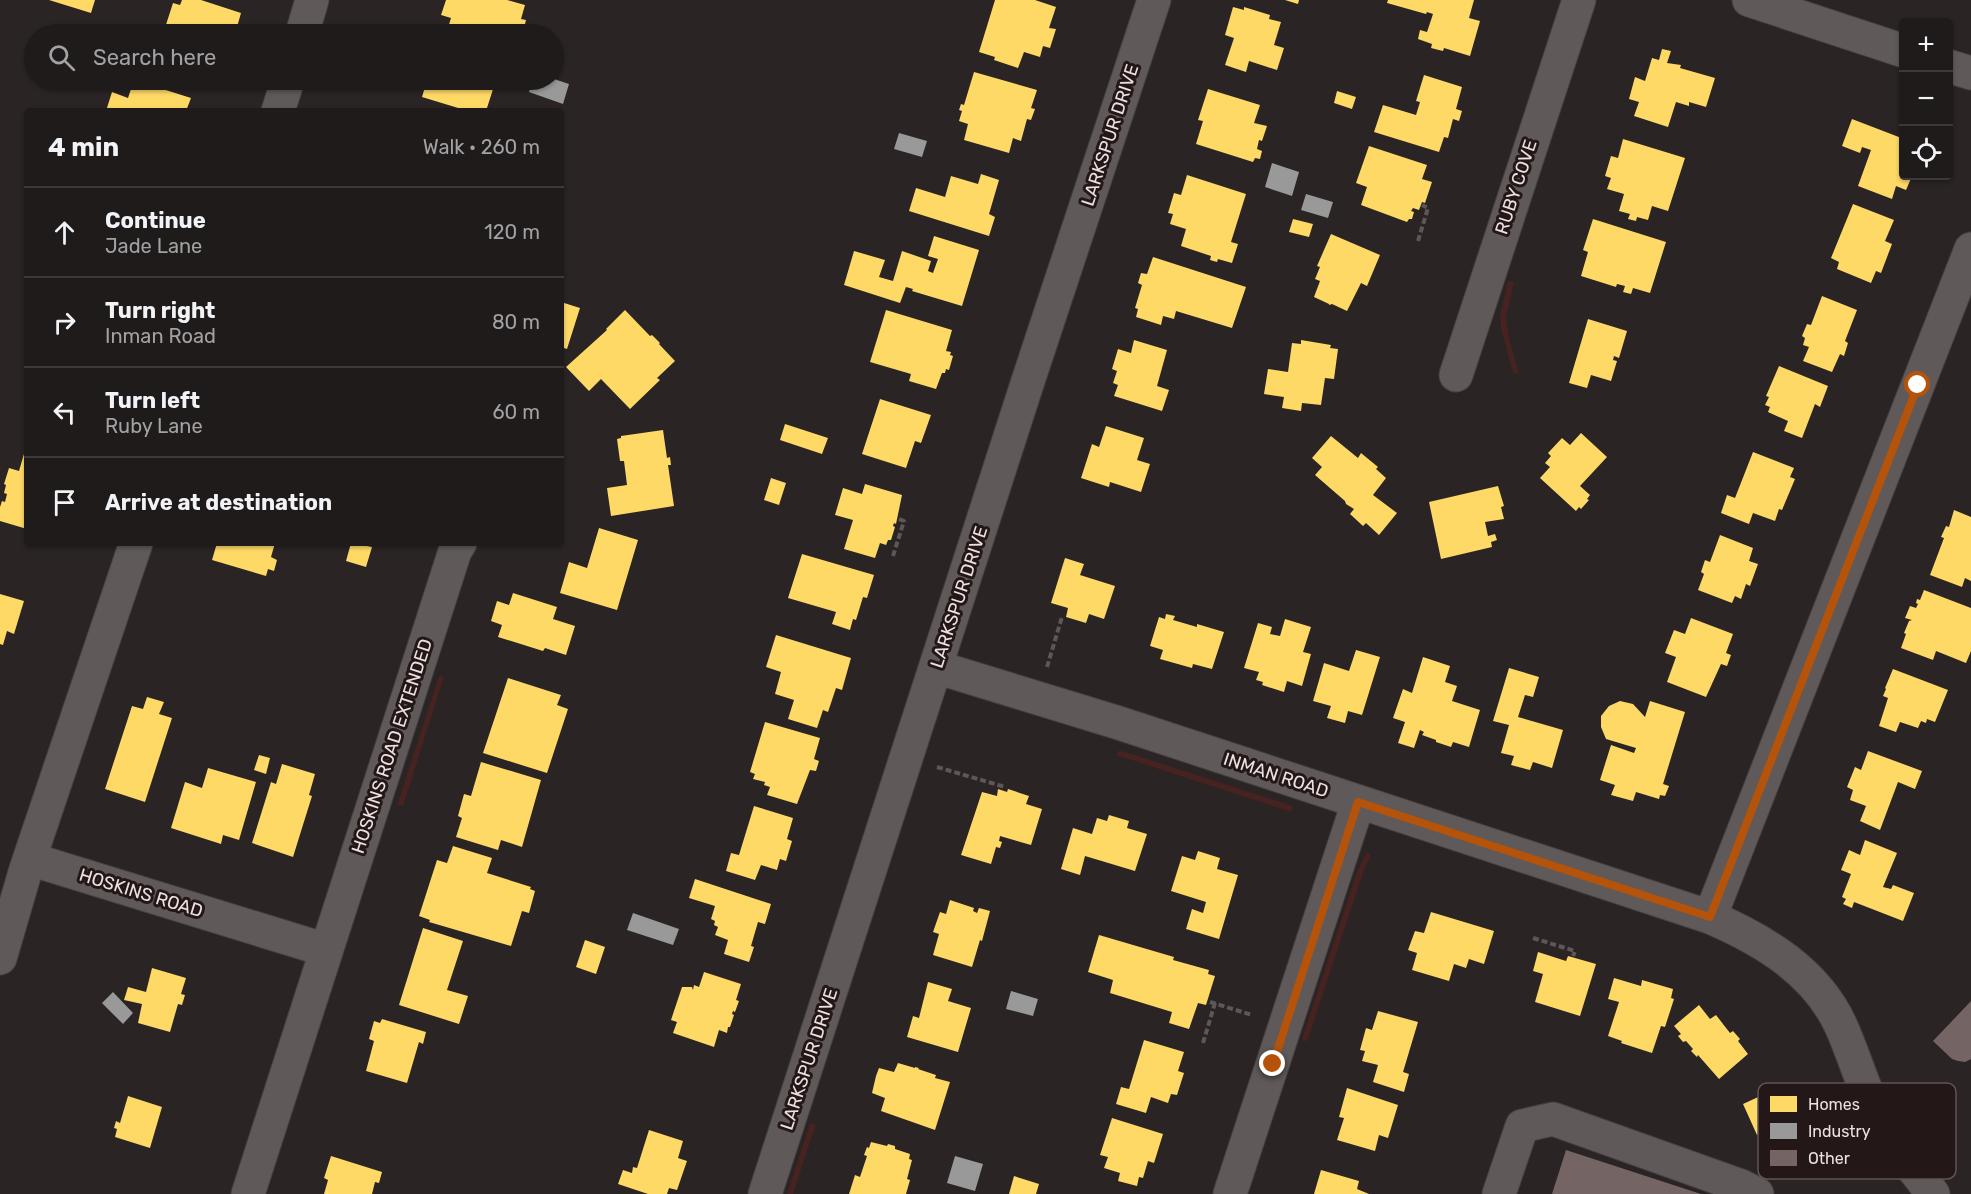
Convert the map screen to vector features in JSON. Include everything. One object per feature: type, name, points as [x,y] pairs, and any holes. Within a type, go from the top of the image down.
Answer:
[{"type":"street","points":[[305,24],[312,0]]},
{"type":"street","name":"LARKSPUR DRIVE","points":[[765,1194],[1154,0]]},
{"type":"street","name":"RUBY COVE","points":[[1456,375],[1579,0]]},
{"type":"street","points":[[1749,0],[1899,49]]},
{"type":"street","points":[[1953,68],[1971,73]]},
{"type":"street","points":[[280,108],[285,90]]},
{"type":"street","points":[[1710,917],[1971,249]]},
{"type":"street","points":[[0,958],[30,859],[135,546]]},
{"type":"street","name":"HOSKINS ROAD EXTENDED","points":[[326,950],[458,546]]},
{"type":"street","name":"INMAN ROAD","points":[[936,667],[1119,723],[1710,917],[1756,939],[1786,958],[1821,994],[1840,1023],[1864,1083]]},
{"type":"street","points":[[1230,1194],[1358,802]]},
{"type":"street","name":"HOSKINS ROAD","points":[[30,859],[326,950]]},
{"type":"street","points":[[248,1194],[326,950]]},
{"type":"street","points":[[1499,1194],[1522,1126],[1553,1119],[1741,1185],[1757,1194]]},
{"type":"street","name":"INMAN ROAD","points":[[1921,1179],[1933,1194]]},
{"type":"path","points":[[1418,241],[1428,208],[1422,206]]},
{"type":"path","points":[[893,556],[904,521],[899,519]]},
{"type":"path","points":[[1047,667],[1062,617]]},
{"type":"path","points":[[936,767],[1005,787]]},
{"type":"path","points":[[1533,938],[1575,951],[1573,956]]},
{"type":"path","points":[[1203,1043],[1213,1002],[1251,1015]]},
{"type":"shaded area","points":[[1508,281],[1514,282],[1506,318],[1519,374],[1513,373],[1501,328],[1500,314]]},
{"type":"shaded area","points":[[439,676],[444,677],[403,806],[397,805]]},
{"type":"shaded area","points":[[1119,750],[1293,806],[1291,812],[1116,755]]},
{"type":"shaded area","points":[[1367,852],[1371,856],[1365,867],[1307,1042],[1302,1039],[1358,869]]},
{"type":"shaded area","points":[[810,1123],[816,1124],[793,1194],[787,1194]]},
{"type":"building: Homes","points":[[49,0],[95,0],[91,13]]},
{"type":"building: Homes","points":[[182,0],[201,0],[241,13],[238,24],[166,24],[173,3],[180,5]]},
{"type":"building: Homes","points":[[446,0],[507,0],[525,5],[521,19],[526,20],[525,24],[449,24],[451,18],[441,15]]},
{"type":"building: Homes","points":[[995,0],[1035,0],[1056,7],[1049,28],[1056,29],[1050,48],[1043,46],[1040,57],[1024,52],[1018,68],[979,52]]},
{"type":"building: Homes","points":[[1285,0],[1299,0],[1298,4]]},
{"type":"building: Homes","points":[[1388,0],[1474,0],[1469,18],[1480,21],[1470,56],[1444,48],[1443,51],[1431,48],[1432,44],[1418,39],[1420,30],[1427,32],[1433,14],[1387,3]]},
{"type":"building: Homes","points":[[1233,7],[1244,10],[1244,7],[1270,15],[1269,19],[1281,22],[1274,45],[1284,48],[1277,70],[1249,61],[1246,72],[1225,65],[1234,38],[1225,35]]},
{"type":"building: Homes","points":[[1662,49],[1671,51],[1667,63],[1681,65],[1680,68],[1715,78],[1706,107],[1689,102],[1689,106],[1676,102],[1668,127],[1634,116],[1639,102],[1629,99],[1635,77],[1645,81],[1652,58],[1659,60]]},
{"type":"building: Homes","points":[[974,72],[1037,90],[1031,108],[1035,109],[1031,120],[1027,119],[1021,141],[1013,138],[1009,153],[964,140],[968,124],[959,121],[962,111],[959,110],[961,104],[964,105]]},
{"type":"building: Homes","points":[[1424,75],[1462,87],[1456,109],[1462,111],[1459,121],[1453,119],[1448,138],[1444,137],[1439,152],[1374,132],[1383,105],[1416,115],[1420,102],[1416,101]]},
{"type":"building: Homes","points":[[1208,89],[1260,105],[1254,123],[1267,126],[1257,149],[1262,151],[1260,159],[1255,158],[1253,162],[1196,144],[1203,121],[1198,120]]},
{"type":"building: Homes","points":[[131,90],[166,90],[191,98],[187,108],[107,108],[112,92],[128,98]]},
{"type":"building: Homes","points":[[424,90],[493,90],[487,108],[458,108],[422,97]]},
{"type":"building: Homes","points":[[1337,91],[1356,97],[1352,109],[1334,103]]},
{"type":"building: Homes","points":[[1852,119],[1899,137],[1899,180],[1910,180],[1906,190],[1896,186],[1892,199],[1858,186],[1871,150],[1862,147],[1860,153],[1842,146]]},
{"type":"building: Homes","points":[[1623,139],[1685,158],[1668,211],[1652,206],[1648,220],[1637,217],[1636,221],[1628,219],[1630,214],[1619,211],[1624,194],[1607,189],[1611,178],[1605,176],[1611,156],[1618,158]]},
{"type":"building: Homes","points":[[1369,146],[1427,165],[1422,179],[1432,182],[1425,203],[1422,202],[1419,210],[1413,208],[1412,219],[1407,222],[1361,205],[1367,187],[1356,183]]},
{"type":"building: Homes","points":[[981,174],[999,180],[989,214],[995,217],[989,236],[909,211],[916,188],[945,197],[951,176],[978,184]]},
{"type":"building: Homes","points":[[1187,175],[1246,194],[1231,242],[1238,244],[1232,263],[1218,259],[1217,262],[1210,260],[1211,256],[1181,246],[1186,229],[1170,224],[1173,214],[1168,213],[1174,193],[1181,195]]},
{"type":"building: Homes","points":[[1853,204],[1894,220],[1885,241],[1892,244],[1881,273],[1876,271],[1871,283],[1837,269],[1839,262],[1831,258]]},
{"type":"building: Homes","points":[[1293,219],[1313,224],[1309,237],[1289,232]]},
{"type":"building: Homes","points":[[1593,219],[1666,242],[1650,293],[1633,288],[1631,294],[1623,292],[1625,286],[1617,284],[1616,287],[1581,276],[1588,252],[1583,250]]},
{"type":"building: Homes","points":[[1331,234],[1380,255],[1367,286],[1361,283],[1347,311],[1314,297],[1320,281],[1315,279],[1320,267],[1317,266]]},
{"type":"building: Homes","points":[[934,236],[979,250],[962,306],[912,291],[913,289],[906,287],[900,303],[844,285],[854,251],[885,260],[879,277],[893,281],[902,251],[931,261],[928,271],[933,273],[938,259],[928,256]]},
{"type":"building: Homes","points":[[1153,257],[1246,287],[1232,328],[1176,311],[1174,319],[1163,316],[1161,325],[1136,317],[1138,309],[1135,308],[1142,285],[1138,283],[1141,273],[1147,274]]},
{"type":"building: Homes","points":[[1822,296],[1857,310],[1845,341],[1848,343],[1844,356],[1840,354],[1832,372],[1803,361],[1809,347],[1803,345],[1805,338],[1802,336],[1807,324],[1811,325]]},
{"type":"building: Homes","points":[[564,303],[580,308],[567,349],[564,348]]},
{"type":"building: Homes","points":[[625,310],[660,343],[675,361],[657,378],[660,380],[630,409],[601,379],[589,391],[566,367],[607,330]]},
{"type":"building: Homes","points":[[886,310],[952,330],[946,351],[951,352],[950,355],[953,356],[949,370],[946,369],[945,373],[942,373],[936,389],[909,381],[911,374],[870,362]]},
{"type":"building: Homes","points":[[1588,319],[1627,331],[1619,358],[1614,356],[1613,360],[1617,361],[1611,381],[1591,375],[1587,388],[1569,383]]},
{"type":"building: Homes","points":[[1134,340],[1167,350],[1157,386],[1169,390],[1162,411],[1114,396],[1118,385],[1113,383],[1117,371],[1112,369],[1118,349],[1131,353]]},
{"type":"building: Homes","points":[[1301,340],[1331,345],[1330,348],[1338,349],[1334,379],[1325,378],[1321,405],[1302,403],[1301,411],[1282,408],[1284,397],[1264,394],[1268,369],[1288,372],[1292,343],[1301,344]]},
{"type":"building: Homes","points":[[1779,366],[1828,386],[1820,407],[1815,404],[1802,438],[1784,431],[1788,421],[1768,412],[1770,407],[1765,405],[1769,397],[1766,396]]},
{"type":"building: Homes","points":[[880,399],[931,415],[921,443],[915,441],[906,468],[862,454]]},
{"type":"building: Homes","points":[[785,424],[828,438],[822,454],[780,440]]},
{"type":"building: Homes","points":[[1106,426],[1144,438],[1137,460],[1150,464],[1141,492],[1110,482],[1109,487],[1081,478],[1092,444],[1099,447]]},
{"type":"building: Homes","points":[[663,430],[667,458],[670,457],[671,465],[668,465],[674,506],[611,516],[607,488],[627,485],[624,461],[620,461],[617,439],[621,436]]},
{"type":"building: Homes","points":[[1581,433],[1607,457],[1580,486],[1590,495],[1587,499],[1589,500],[1576,511],[1540,478],[1550,467],[1545,463],[1551,456],[1548,453],[1562,438],[1570,445]]},
{"type":"building: Homes","points":[[1331,436],[1358,458],[1361,453],[1378,467],[1376,469],[1386,478],[1373,495],[1397,513],[1379,535],[1366,523],[1363,526],[1350,514],[1354,509],[1315,475],[1322,467],[1312,458]]},
{"type":"building: Homes","points":[[1753,452],[1794,468],[1790,477],[1795,479],[1775,521],[1753,513],[1749,524],[1721,513],[1727,495],[1735,498]]},
{"type":"building: Homes","points":[[24,454],[24,528],[0,521],[0,507],[2,501],[5,502],[7,494],[4,493],[6,485],[4,484],[9,468],[19,471]]},
{"type":"building: Homes","points":[[771,478],[786,483],[779,505],[764,500]]},
{"type":"building: Homes","points":[[865,484],[902,495],[891,540],[888,540],[886,545],[880,543],[875,558],[844,549],[853,520],[835,515],[843,488],[862,494]]},
{"type":"building: Homes","points":[[1498,486],[1504,506],[1501,507],[1504,519],[1485,522],[1488,536],[1495,534],[1497,540],[1491,542],[1492,547],[1441,559],[1429,502]]},
{"type":"building: Homes","points":[[1954,510],[1971,517],[1971,581],[1965,578],[1962,587],[1930,575],[1944,538],[1941,537],[1946,526],[1949,527]]},
{"type":"building: Homes","points":[[599,528],[638,540],[617,610],[560,593],[569,562],[587,568]]},
{"type":"building: Homes","points":[[1720,535],[1753,548],[1749,561],[1758,564],[1750,586],[1746,584],[1741,599],[1735,596],[1732,603],[1698,590],[1704,574],[1701,572],[1705,560],[1710,562]]},
{"type":"building: Homes","points":[[216,546],[274,546],[271,557],[277,560],[274,571],[268,569],[266,576],[212,560]]},
{"type":"building: Homes","points":[[350,546],[372,547],[366,567],[346,561]]},
{"type":"building: Homes","points":[[802,554],[874,575],[867,598],[863,597],[856,620],[853,619],[850,630],[832,624],[836,612],[788,598]]},
{"type":"building: Homes","points":[[1065,558],[1084,564],[1080,575],[1115,586],[1104,619],[1089,614],[1086,623],[1066,617],[1068,608],[1051,603]]},
{"type":"building: Homes","points":[[1924,590],[1971,608],[1971,651],[1966,663],[1936,651],[1933,660],[1901,648],[1906,634],[1904,633],[1909,621],[1912,620],[1905,618],[1910,606],[1916,608],[1917,599],[1920,600]]},
{"type":"building: Homes","points":[[513,593],[557,607],[553,619],[575,626],[566,655],[545,648],[543,651],[498,637],[502,625],[491,621],[497,601],[509,605]]},
{"type":"building: Homes","points":[[0,594],[24,601],[14,634],[7,631],[3,645],[0,644]]},
{"type":"building: Homes","points":[[1166,614],[1175,616],[1173,620],[1224,632],[1212,669],[1193,664],[1192,668],[1160,659],[1163,650],[1150,646],[1159,617],[1165,619]]},
{"type":"building: Homes","points":[[1691,618],[1733,634],[1726,653],[1731,655],[1727,666],[1721,664],[1706,697],[1667,682],[1676,657],[1665,653],[1674,630],[1685,634]]},
{"type":"building: Homes","points":[[1285,619],[1311,627],[1303,652],[1311,654],[1302,686],[1287,681],[1284,692],[1262,685],[1263,682],[1256,680],[1259,672],[1244,668],[1258,623],[1272,627],[1270,634],[1280,636]]},
{"type":"building: Homes","points":[[776,635],[851,658],[842,690],[836,688],[828,712],[823,710],[817,728],[788,719],[794,700],[775,694],[781,672],[766,667]]},
{"type":"building: Homes","points":[[1356,650],[1380,657],[1362,715],[1348,711],[1345,723],[1327,718],[1331,706],[1313,701],[1324,663],[1349,671]]},
{"type":"building: Homes","points":[[1423,657],[1450,666],[1445,682],[1457,686],[1452,701],[1480,710],[1469,747],[1453,742],[1451,747],[1436,742],[1422,735],[1424,732],[1420,730],[1414,748],[1398,743],[1405,722],[1393,718],[1403,689],[1412,693]]},
{"type":"building: Homes","points":[[1509,668],[1539,677],[1533,697],[1525,695],[1518,717],[1563,730],[1552,768],[1533,762],[1530,770],[1511,765],[1514,756],[1501,753],[1509,725],[1493,721]]},
{"type":"building: Homes","points":[[1893,669],[1948,690],[1935,722],[1927,719],[1926,723],[1921,721],[1918,728],[1900,722],[1896,732],[1879,726],[1888,698],[1883,696]]},
{"type":"building: Homes","points":[[508,678],[561,695],[557,705],[568,709],[547,773],[483,753]]},
{"type":"building: Homes","points":[[147,697],[164,702],[159,714],[172,718],[145,802],[105,789],[132,706],[143,709]]},
{"type":"building: Homes","points":[[1620,701],[1633,704],[1645,717],[1650,701],[1685,712],[1663,784],[1669,786],[1665,796],[1660,795],[1659,799],[1636,792],[1633,801],[1611,795],[1615,785],[1600,780],[1611,745],[1634,753],[1636,748],[1606,739],[1601,727],[1601,716],[1609,706]]},
{"type":"building: Homes","points":[[765,722],[820,738],[814,759],[819,761],[816,771],[810,770],[797,804],[767,795],[770,787],[764,785],[765,782],[753,779],[755,774],[750,772]]},
{"type":"building: Homes","points":[[1868,751],[1922,771],[1915,789],[1898,782],[1880,830],[1860,821],[1866,806],[1850,800],[1853,790],[1847,787],[1855,767],[1861,770]]},
{"type":"building: Homes","points":[[259,755],[270,758],[266,774],[254,770]]},
{"type":"building: Homes","points":[[481,762],[541,780],[522,847],[501,840],[498,850],[456,837],[462,818],[458,816],[464,794],[471,796]]},
{"type":"building: Homes","points":[[282,764],[315,774],[309,795],[312,796],[293,857],[252,843],[271,782],[276,784]]},
{"type":"building: Homes","points":[[208,768],[256,782],[239,840],[223,835],[221,844],[171,828],[185,782],[202,788]]},
{"type":"building: Homes","points":[[998,789],[1007,792],[1008,789],[1029,796],[1026,804],[1042,809],[1031,845],[1000,836],[999,841],[1002,842],[1000,848],[996,847],[991,864],[961,855],[982,792],[997,796]]},
{"type":"building: Homes","points":[[754,806],[793,818],[787,839],[792,841],[786,861],[780,859],[777,870],[761,865],[755,880],[726,871],[731,853],[739,855]]},
{"type":"building: Homes","points":[[1109,815],[1129,821],[1127,828],[1147,834],[1135,871],[1085,856],[1080,875],[1061,869],[1073,828],[1092,834],[1097,818],[1107,821]]},
{"type":"building: Homes","points":[[1865,840],[1897,853],[1883,887],[1891,889],[1893,885],[1914,893],[1903,921],[1854,902],[1852,908],[1843,904],[1846,899],[1842,897],[1851,874],[1841,870],[1849,850],[1860,855]]},
{"type":"building: Homes","points":[[453,846],[492,858],[487,873],[531,887],[530,889],[535,891],[529,913],[522,911],[511,946],[429,922],[430,920],[419,916],[437,860],[447,863]]},
{"type":"building: Homes","points":[[1198,851],[1220,858],[1217,869],[1238,875],[1219,939],[1186,929],[1192,909],[1203,913],[1206,902],[1171,891],[1182,856],[1195,860]]},
{"type":"building: Homes","points":[[695,879],[771,904],[765,924],[758,922],[749,962],[724,954],[728,940],[715,935],[718,927],[711,919],[715,906],[689,898]]},
{"type":"building: Homes","points":[[950,900],[974,908],[973,911],[977,913],[979,908],[990,911],[972,967],[933,955],[939,934],[933,932],[940,912],[946,914]]},
{"type":"building: Homes","points":[[1431,912],[1494,931],[1484,964],[1469,959],[1466,968],[1454,964],[1449,981],[1412,970],[1417,953],[1408,950],[1415,931],[1424,933]]},
{"type":"building: Homes","points":[[423,928],[463,941],[447,990],[468,996],[459,1024],[399,1005]]},
{"type":"building: Homes","points":[[1099,935],[1174,957],[1173,960],[1209,970],[1208,974],[1215,976],[1206,1005],[1198,1003],[1189,1029],[1169,1023],[1172,1012],[1110,993],[1113,980],[1088,972]]},
{"type":"building: Homes","points":[[585,940],[605,947],[596,974],[576,967]]},
{"type":"building: Homes","points":[[1538,952],[1566,961],[1568,956],[1596,964],[1580,1016],[1535,1002],[1543,974],[1533,971]]},
{"type":"building: Homes","points":[[152,968],[186,978],[181,994],[185,995],[182,1005],[178,1004],[170,1032],[138,1023],[142,1004],[124,1000],[128,987],[146,992]]},
{"type":"building: Homes","points":[[704,972],[741,984],[736,1000],[739,1001],[735,1012],[733,1011],[730,1027],[727,1033],[719,1030],[714,1047],[673,1033],[677,1022],[671,1020],[682,987],[692,987],[693,990],[694,985],[699,987]]},
{"type":"building: Homes","points":[[1614,978],[1641,986],[1642,980],[1673,989],[1671,998],[1674,999],[1665,1027],[1661,1026],[1652,1053],[1621,1043],[1622,1041],[1608,1036],[1619,1002],[1608,999]]},
{"type":"building: Homes","points":[[928,982],[952,989],[948,1001],[971,1008],[958,1052],[907,1037],[913,1016],[919,1018]]},
{"type":"building: Homes","points":[[1699,1005],[1710,1019],[1716,1015],[1730,1033],[1733,1031],[1748,1054],[1719,1079],[1698,1055],[1697,1057],[1691,1051],[1693,1049],[1686,1041],[1683,1042],[1678,1036],[1681,1034],[1674,1026]]},
{"type":"building: Homes","points":[[1378,1011],[1418,1022],[1403,1072],[1409,1074],[1404,1092],[1373,1082],[1378,1065],[1362,1061],[1365,1051],[1360,1050],[1366,1028],[1372,1030]]},
{"type":"building: Homes","points":[[382,1019],[426,1032],[423,1044],[419,1042],[407,1083],[366,1071],[374,1041],[369,1039],[374,1021],[380,1023]]},
{"type":"building: Homes","points":[[1144,1040],[1184,1052],[1178,1071],[1184,1073],[1177,1095],[1171,1094],[1168,1103],[1151,1097],[1146,1113],[1116,1104],[1121,1087],[1129,1089]]},
{"type":"building: Homes","points":[[898,1063],[919,1068],[936,1075],[935,1078],[950,1082],[935,1130],[881,1111],[885,1098],[872,1093],[876,1076],[879,1068],[894,1072]]},
{"type":"building: Homes","points":[[1347,1088],[1398,1105],[1388,1138],[1379,1135],[1375,1151],[1337,1140],[1344,1118],[1339,1117]]},
{"type":"building: Homes","points":[[128,1096],[162,1107],[150,1148],[115,1137],[116,1121],[120,1123]]},
{"type":"building: Homes","points":[[1758,1097],[1758,1135],[1757,1135],[1743,1104]]},
{"type":"building: Homes","points":[[1112,1118],[1163,1134],[1154,1163],[1148,1161],[1143,1178],[1139,1177],[1137,1186],[1118,1181],[1120,1173],[1104,1168],[1108,1157],[1100,1155]]},
{"type":"building: Homes","points":[[649,1130],[683,1141],[678,1158],[687,1161],[677,1190],[669,1188],[667,1194],[648,1194],[618,1184],[623,1170],[632,1173],[633,1167],[637,1168]]},
{"type":"building: Homes","points":[[871,1142],[895,1146],[895,1149],[910,1154],[909,1159],[912,1160],[907,1179],[910,1180],[906,1194],[849,1194],[855,1175],[860,1177],[867,1156],[864,1155]]},
{"type":"building: Homes","points":[[331,1156],[382,1172],[379,1183],[375,1182],[372,1194],[324,1194],[328,1180],[324,1178]]},
{"type":"building: Homes","points":[[1321,1170],[1359,1181],[1357,1189],[1369,1194],[1314,1194]]},
{"type":"building: Homes","points":[[1014,1176],[1039,1184],[1036,1194],[1009,1194]]},
{"type":"building: Industry","points":[[564,82],[569,84],[563,104],[529,92],[530,90],[564,90]]},
{"type":"building: Industry","points":[[899,133],[927,141],[922,157],[894,149]]},
{"type":"building: Industry","points":[[1272,163],[1299,172],[1292,196],[1265,187]]},
{"type":"building: Industry","points":[[1306,194],[1333,202],[1328,218],[1301,210]]},
{"type":"building: Industry","points":[[633,913],[679,929],[673,945],[627,930]]},
{"type":"building: Industry","points":[[1011,991],[1038,999],[1033,1016],[1006,1009]]},
{"type":"building: Industry","points":[[113,992],[133,1013],[123,1024],[102,1003]]},
{"type":"building: Industry","points":[[955,1156],[983,1164],[975,1191],[947,1183]]},
{"type":"building: Other","points":[[1971,1001],[1971,1059],[1965,1062],[1958,1061],[1952,1059],[1933,1041]]},
{"type":"building: Other","points":[[1566,1150],[1701,1194],[1552,1194]]},
{"type":"route","points":[[1273,1064],[1358,802],[1710,917],[1918,385]]}]
